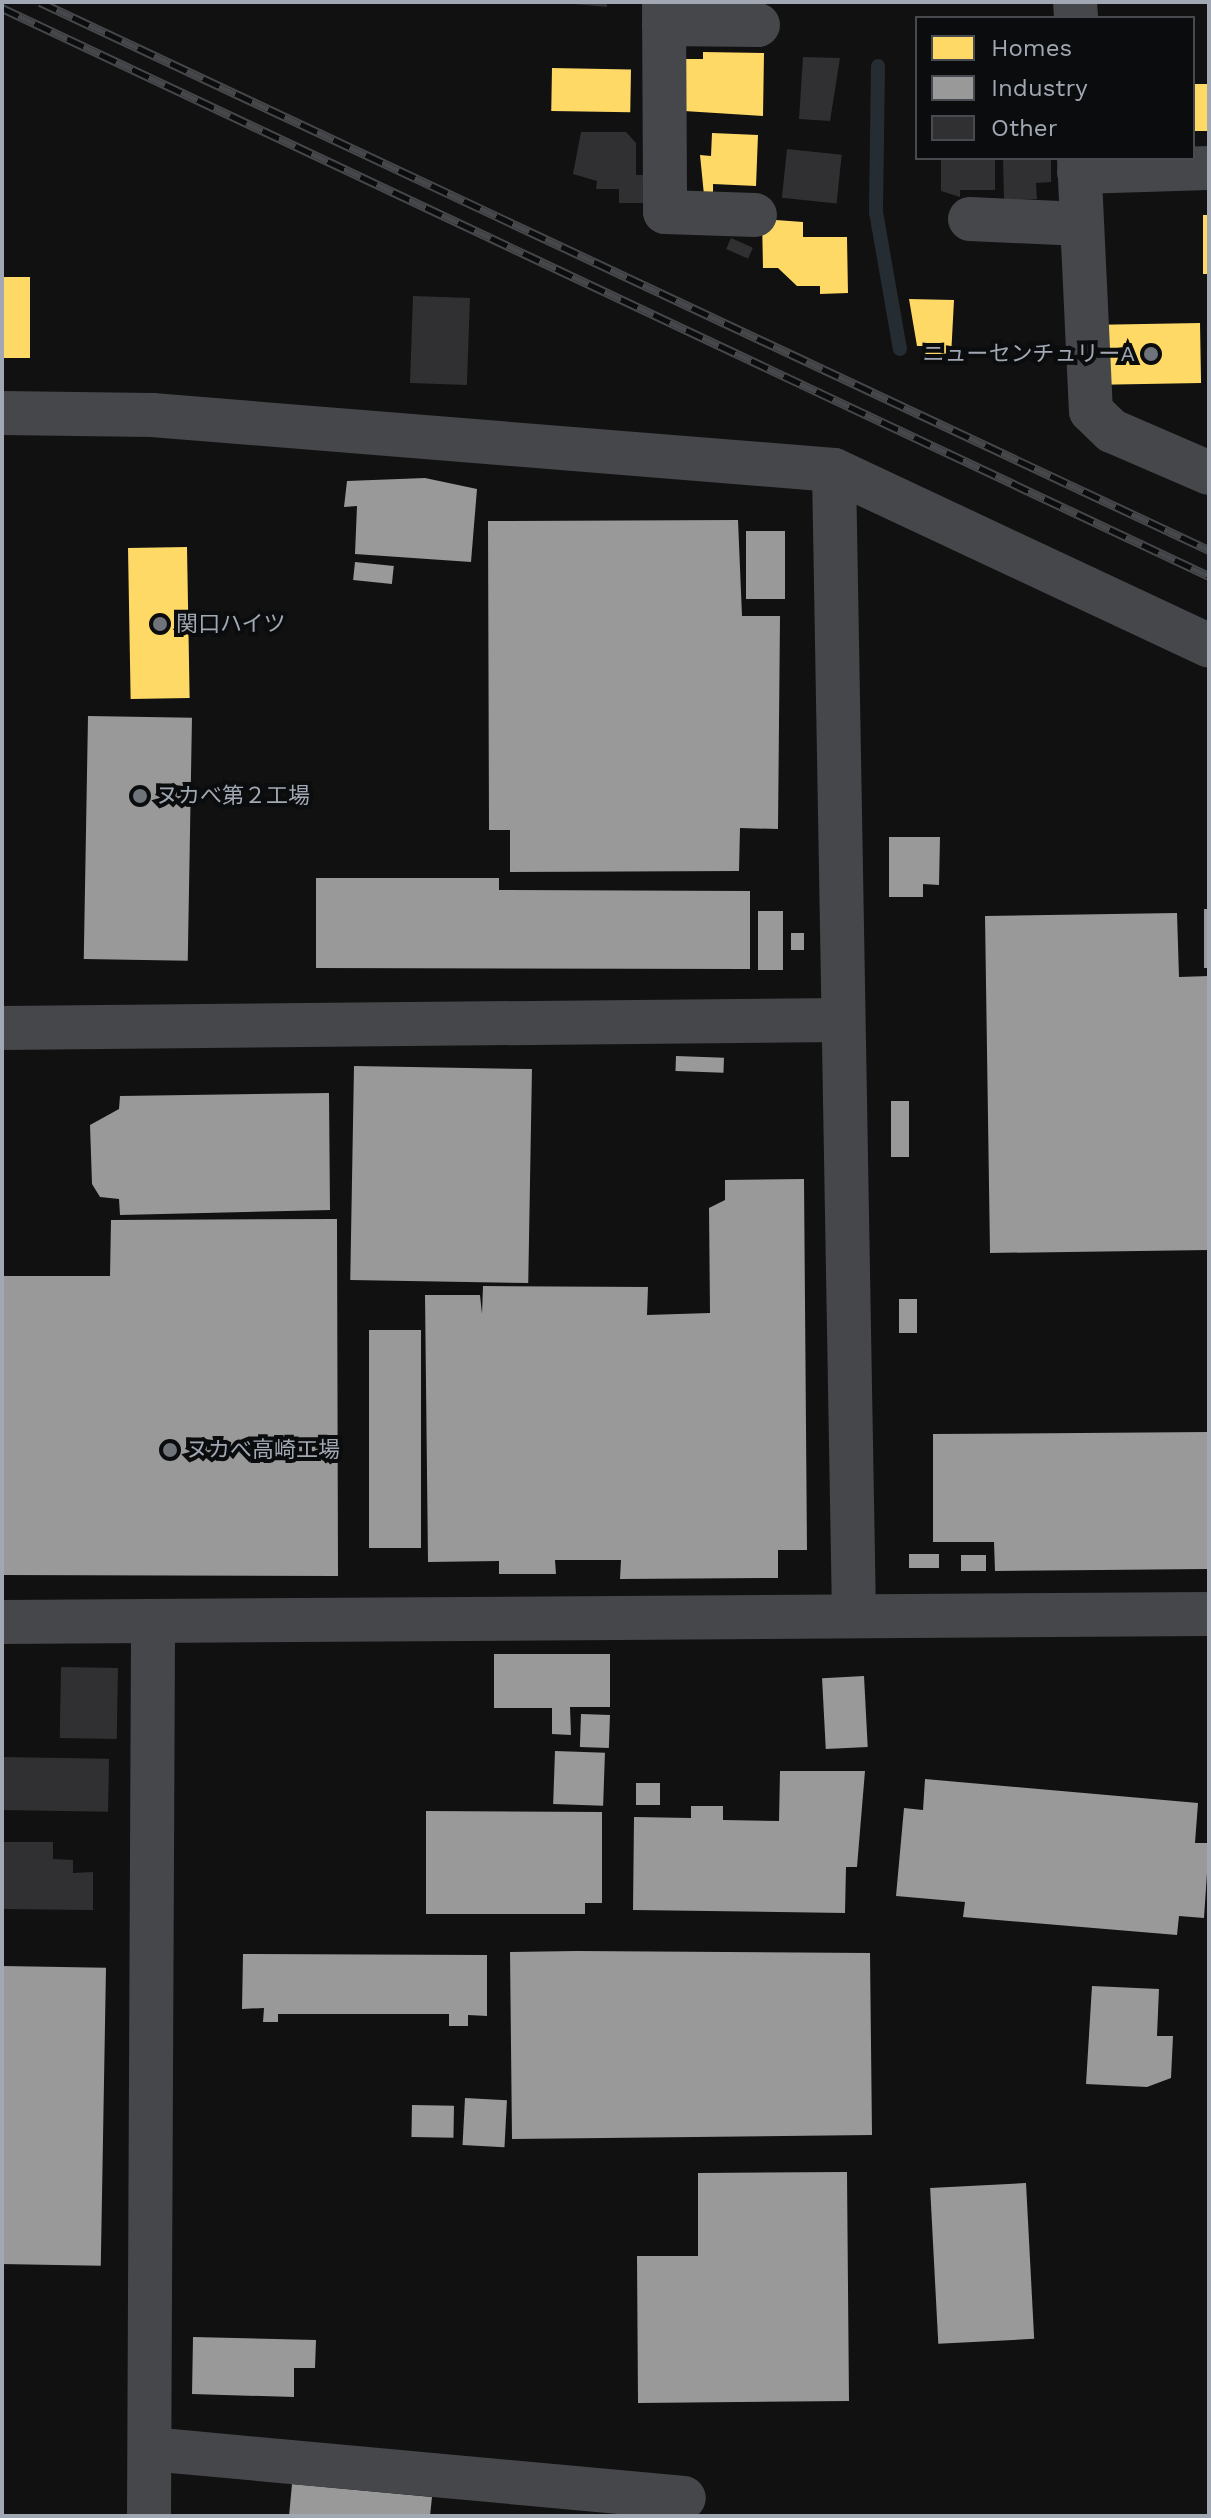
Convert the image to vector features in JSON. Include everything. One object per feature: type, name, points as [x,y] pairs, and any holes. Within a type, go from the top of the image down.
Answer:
[{"type":"street","points":[[755,215],[665,212],[664,13],[758,25]]},
{"type":"street","points":[[1209,168],[1079,165],[1091,411],[1112,431],[1209,473]]},
{"type":"street","points":[[970,219],[1081,224]]},
{"type":"street","points":[[2,413],[152,415],[834,470],[1209,646]]},
{"type":"street","points":[[834,470],[841,1020],[854,1616]]},
{"type":"street","points":[[2,1028],[841,1020]]},
{"type":"street","points":[[2,1622],[1209,1614]]},
{"type":"street","points":[[149,2516],[153,1622]]},
{"type":"street","points":[[150,2449],[684,2498]]},
{"type":"building: Homes","points":[[703,52],[764,53],[763,116],[684,111],[685,59],[703,59]]},
{"type":"building: Homes","points":[[552,68],[631,69],[630,112],[551,111]]},
{"type":"building: Homes","points":[[1195,84],[1209,84],[1209,131],[1195,131]]},
{"type":"building: Homes","points":[[712,133],[758,135],[756,186],[713,184],[713,196],[704,195],[700,155],[711,156]]},
{"type":"building: Homes","points":[[1203,215],[1209,215],[1209,274],[1203,274]]},
{"type":"building: Homes","points":[[762,219],[803,222],[803,237],[847,237],[848,293],[820,294],[820,286],[797,286],[778,268],[763,268]]},
{"type":"building: Homes","points":[[2,277],[30,277],[30,358],[2,358]]},
{"type":"building: Homes","points":[[909,299],[954,300],[951,357],[925,355],[926,346],[917,346]]},
{"type":"building: Homes","name":"ニューセンチュリーA","points":[[1200,323],[1201,383],[1102,385],[1101,325]]},
{"type":"building: Homes","name":"関口ハイツ","points":[[187,547],[190,698],[131,699],[128,548]]},
{"type":"building: Industry","points":[[425,478],[477,489],[471,562],[355,554],[357,506],[344,507],[347,481]]},
{"type":"building: Industry","points":[[738,520],[742,616],[780,616],[778,829],[740,828],[739,871],[510,872],[510,830],[489,830],[488,521]]},
{"type":"building: Industry","points":[[746,531],[785,531],[785,599],[746,599]]},
{"type":"building: Industry","points":[[355,562],[394,566],[392,584],[353,580]]},
{"type":"building: Industry","name":"ヌカべ第２工場","points":[[88,716],[192,718],[188,961],[84,959]]},
{"type":"building: Industry","points":[[889,837],[940,837],[939,885],[923,884],[923,897],[889,897]]},
{"type":"building: Industry","points":[[316,878],[499,878],[499,890],[750,891],[750,969],[316,968]]},
{"type":"building: Industry","points":[[1204,909],[1209,909],[1209,968],[1204,968]]},
{"type":"building: Industry","points":[[758,911],[783,911],[783,970],[758,970]]},
{"type":"building: Industry","points":[[1177,913],[1179,977],[1209,976],[1209,1250],[990,1253],[985,916]]},
{"type":"building: Industry","points":[[791,933],[804,933],[804,950],[791,950]]},
{"type":"building: Industry","points":[[676,1056],[724,1058],[723,1073],[675,1071]]},
{"type":"building: Industry","points":[[354,1066],[532,1069],[528,1283],[350,1280]]},
{"type":"building: Industry","points":[[329,1093],[330,1210],[120,1215],[119,1199],[100,1197],[92,1184],[90,1125],[119,1109],[120,1096]]},
{"type":"building: Industry","points":[[891,1101],[909,1101],[909,1157],[891,1157]]},
{"type":"building: Industry","points":[[804,1179],[807,1550],[778,1550],[778,1578],[620,1579],[621,1560],[555,1560],[556,1574],[499,1574],[499,1561],[428,1562],[425,1295],[480,1295],[482,1314],[483,1286],[648,1287],[647,1315],[710,1313],[709,1208],[725,1200],[725,1180]]},
{"type":"building: Industry","name":"ヌカべ高崎工場","points":[[337,1219],[338,1576],[2,1575],[2,1276],[110,1276],[111,1220]]},
{"type":"building: Industry","points":[[899,1299],[917,1299],[917,1333],[899,1333]]},
{"type":"building: Industry","points":[[369,1330],[421,1330],[421,1548],[369,1548]]},
{"type":"building: Industry","points":[[1209,1432],[1209,1569],[995,1571],[994,1542],[933,1542],[933,1434]]},
{"type":"building: Industry","points":[[909,1554],[939,1554],[939,1568],[909,1568]]},
{"type":"building: Industry","points":[[961,1555],[986,1555],[986,1571],[961,1571]]},
{"type":"building: Industry","points":[[494,1654],[610,1654],[610,1707],[570,1707],[571,1735],[552,1734],[552,1708],[494,1708]]},
{"type":"building: Industry","points":[[864,1676],[868,1747],[826,1749],[822,1678]]},
{"type":"building: Industry","points":[[581,1714],[610,1715],[609,1748],[580,1747]]},
{"type":"building: Industry","points":[[555,1751],[605,1753],[603,1806],[553,1804]]},
{"type":"building: Industry","points":[[780,1771],[865,1771],[857,1867],[846,1867],[845,1913],[633,1910],[634,1817],[691,1818],[691,1806],[723,1806],[723,1820],[779,1821]]},
{"type":"building: Industry","points":[[925,1779],[1198,1803],[1195,1843],[1209,1843],[1204,1918],[1179,1916],[1177,1935],[963,1917],[965,1902],[896,1896],[904,1808],[923,1810]]},
{"type":"building: Industry","points":[[636,1783],[660,1783],[660,1805],[636,1805]]},
{"type":"building: Industry","points":[[426,1811],[602,1812],[602,1903],[585,1903],[585,1914],[426,1914]]},
{"type":"building: Industry","points":[[510,1952],[870,1953],[872,2135],[512,2139]]},
{"type":"building: Industry","points":[[243,1954],[487,1955],[487,2016],[468,2015],[468,2026],[449,2026],[449,2014],[278,2014],[278,2022],[263,2022],[264,2008],[242,2009]]},
{"type":"building: Industry","points":[[2,1966],[106,1968],[101,2266],[2,2264]]},
{"type":"building: Industry","points":[[1092,1986],[1159,1989],[1157,2036],[1173,2036],[1171,2078],[1147,2087],[1086,2084]]},
{"type":"building: Industry","points":[[465,2098],[507,2100],[504,2147],[463,2145]]},
{"type":"building: Industry","points":[[412,2105],[454,2106],[453,2138],[411,2137]]},
{"type":"building: Industry","points":[[847,2172],[849,2401],[638,2403],[637,2256],[698,2256],[698,2173]]},
{"type":"building: Industry","points":[[1026,2183],[1034,2339],[938,2344],[930,2188]]},
{"type":"building: Industry","points":[[193,2337],[316,2340],[315,2368],[294,2368],[294,2397],[192,2394]]},
{"type":"building: Industry","points":[[292,2484],[432,2497],[430,2516],[289,2516]]},
{"type":"building: Other","points":[[552,2],[607,2],[607,7]]},
{"type":"building: Other","points":[[803,57],[840,58],[830,121],[799,119]]},
{"type":"building: Other","points":[[581,132],[626,132],[636,143],[636,175],[645,175],[645,203],[619,203],[619,189],[596,189],[597,181],[573,174]]},
{"type":"building: Other","points":[[787,149],[842,155],[837,203],[782,198]]},
{"type":"building: Other","points":[[941,160],[995,160],[995,190],[960,190],[960,197],[941,191]]},
{"type":"building: Other","points":[[1003,160],[1051,160],[1051,182],[1036,183],[1037,199],[1004,200]]},
{"type":"building: Other","points":[[731,238],[753,248],[748,259],[726,249]]},
{"type":"building: Other","points":[[413,296],[470,298],[467,385],[410,383]]},
{"type":"building: Other","points":[[61,1667],[118,1668],[117,1739],[60,1738]]},
{"type":"building: Other","points":[[2,1757],[109,1759],[108,1812],[2,1810]]},
{"type":"building: Other","points":[[2,1842],[53,1842],[53,1859],[73,1860],[73,1873],[93,1872],[93,1910],[2,1909]]},
{"type":"waterway","points":[[878,66],[876,212],[900,349]]},
{"type":"railway","points":[[40,2],[1209,550]]},
{"type":"railway","points":[[2,8],[1209,576]]},
{"type":"place","name":"ニューセンチュリーA","points":[[1151,354]]},
{"type":"place","name":"関口ハイツ","points":[[160,624]]},
{"type":"place","name":"ヌカべ第２工場","points":[[140,796]]},
{"type":"place","name":"ヌカべ高崎工場","points":[[170,1450]]}]
